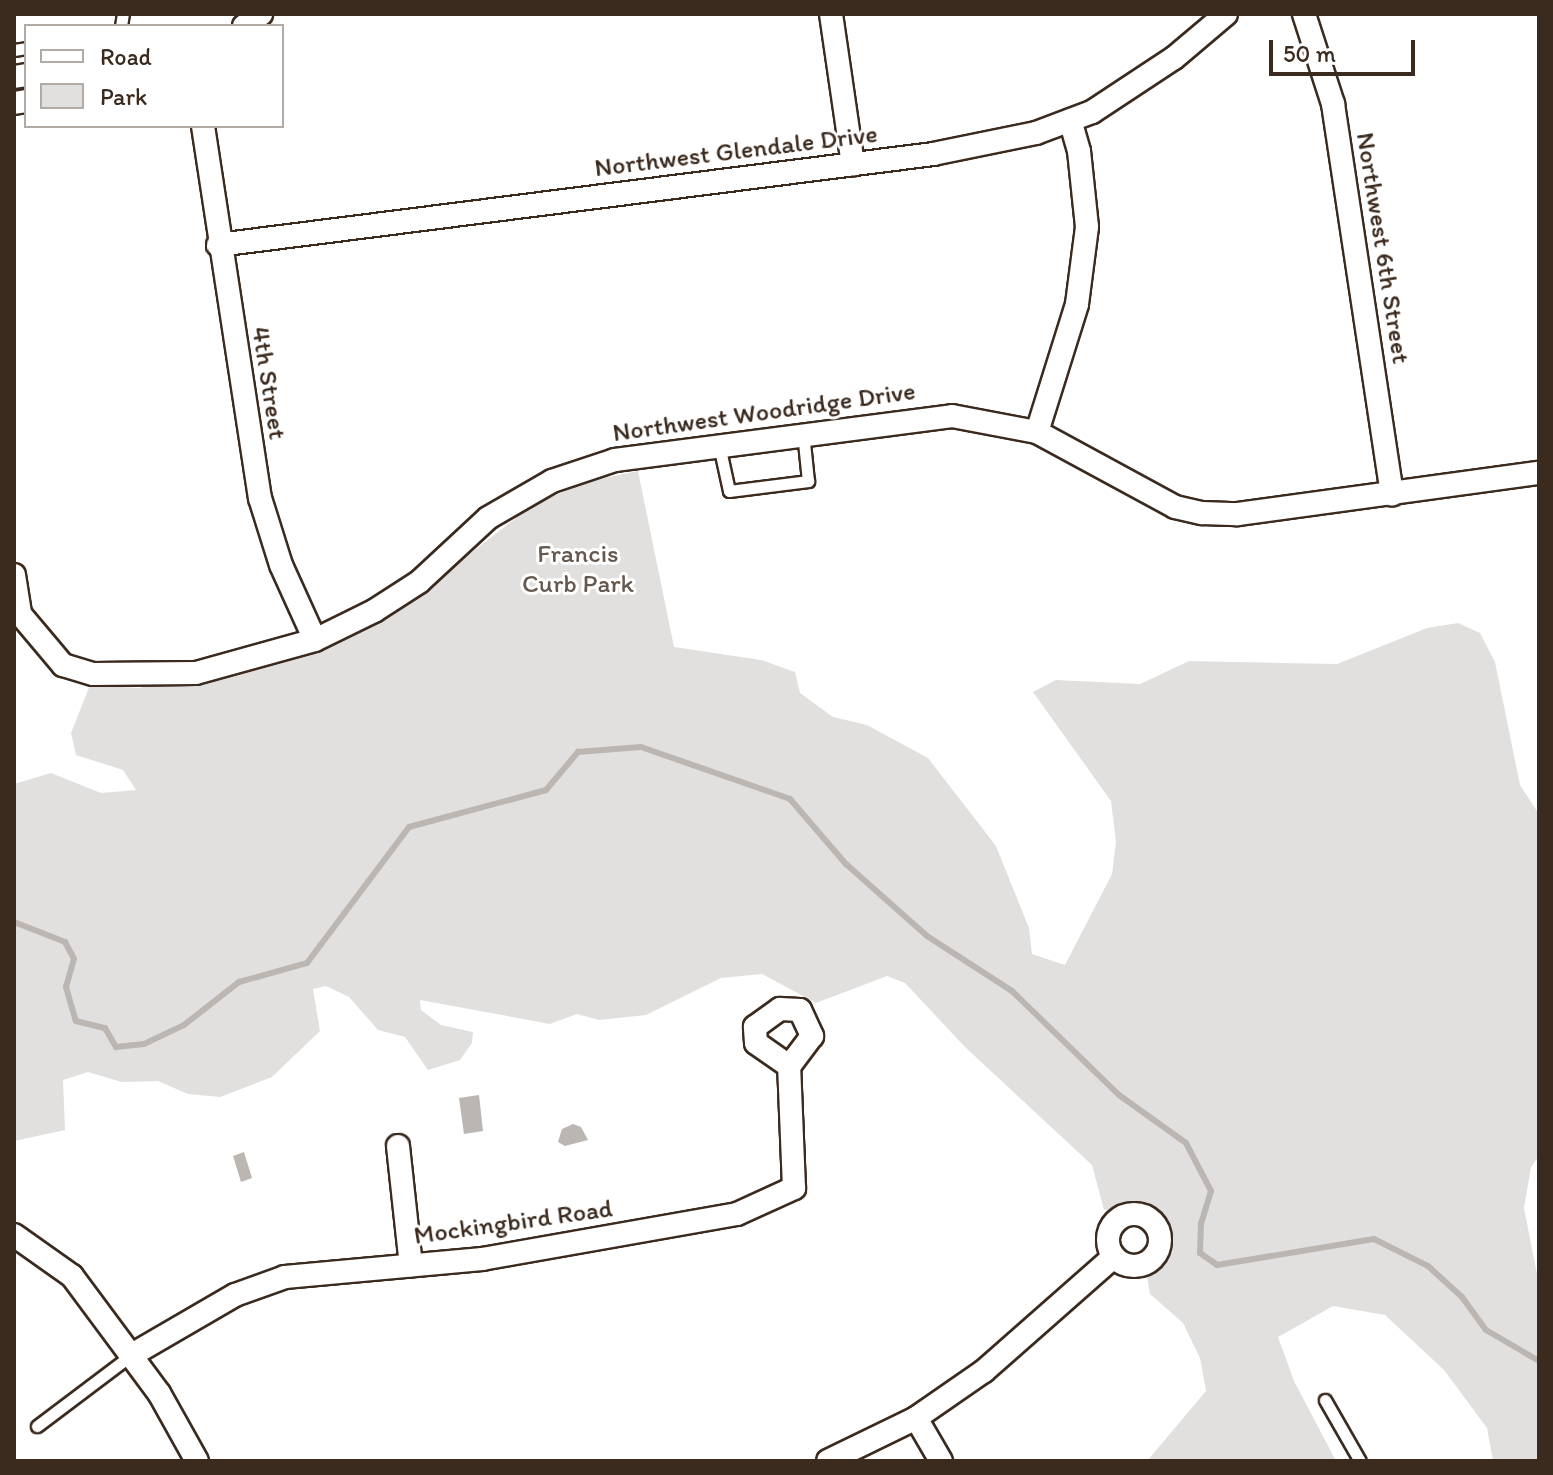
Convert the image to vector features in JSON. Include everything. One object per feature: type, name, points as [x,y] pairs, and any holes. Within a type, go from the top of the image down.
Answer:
[{"type":"street","points":[[831,14],[853,164]]},
{"type":"street","name":"Northwest Glendale Drive","points":[[218,245],[853,164],[992,142],[1070,120],[1174,58],[1226,14]]},
{"type":"street","name":"Northwest 6th Street","points":[[1304,14],[1333,104],[1392,495]]},
{"type":"street","points":[[1037,432],[1077,304],[1087,227],[1079,151],[1070,120]]},
{"type":"street","name":"4th Street","points":[[203,128],[218,245],[260,498],[281,565],[315,640]]},
{"type":"street","name":"Northwest Woodridge Drive","points":[[14,575],[20,614],[63,665],[93,674],[135,676],[196,673],[315,640],[419,582],[488,518],[552,481],[615,460],[803,433],[952,416],[1037,432],[1175,507],[1202,513],[1238,514],[1539,473]]},
{"type":"street","name":"Mockingbird Road","points":[[130,1356],[235,1295],[285,1277],[482,1259],[737,1214],[794,1188],[789,1066]]},
{"type":"street","points":[[398,1146],[411,1265]]},
{"type":"street","points":[[14,1235],[72,1276],[159,1393],[197,1461]]},
{"type":"street","points":[[828,1461],[916,1418],[984,1371],[1112,1258]]},
{"type":"street","points":[[916,1418],[941,1461]]},
{"type":"lane","points":[[719,445],[729,491],[808,481],[803,433]]},
{"type":"lane","points":[[37,1426],[130,1356]]},
{"type":"lane","points":[[1325,1400],[1360,1461]]},
{"type":"green space","name":"Francis Curb Park","points":[[638,471],[674,647],[761,660],[795,672],[800,693],[833,717],[867,725],[928,758],[996,846],[1029,928],[1032,954],[1065,965],[1112,874],[1116,842],[1111,801],[1033,692],[1056,680],[1140,684],[1189,661],[1337,664],[1427,628],[1458,623],[1480,633],[1495,662],[1520,785],[1539,814],[1539,1156],[1531,1167],[1524,1208],[1539,1284],[1539,1461],[1493,1461],[1487,1428],[1444,1370],[1385,1315],[1333,1306],[1278,1337],[1294,1381],[1336,1461],[1147,1461],[1206,1391],[1200,1358],[1183,1323],[1150,1294],[1147,1277],[1169,1257],[1169,1227],[1155,1208],[1104,1210],[1092,1165],[965,1047],[905,983],[887,976],[816,1003],[762,974],[721,978],[646,1015],[599,1020],[577,1014],[550,1024],[420,1000],[421,1010],[441,1025],[473,1032],[472,1043],[460,1060],[428,1070],[405,1037],[378,1030],[349,997],[326,986],[313,989],[320,1031],[272,1077],[220,1097],[188,1094],[158,1081],[122,1082],[88,1072],[63,1080],[65,1130],[14,1141],[14,784],[51,773],[101,793],[136,790],[123,770],[76,755],[71,733],[90,685],[139,688],[315,653],[392,614],[533,505],[589,481]]},
{"type":"shaded area","points":[[479,1095],[483,1131],[464,1134],[459,1098]]},
{"type":"shaded area","points":[[573,1124],[581,1127],[588,1140],[565,1146],[558,1142],[562,1129]]},
{"type":"shaded area","points":[[244,1152],[252,1178],[241,1182],[233,1156]]},
{"type":"waterway","points":[[14,922],[65,942],[74,959],[66,987],[76,1021],[105,1028],[116,1047],[144,1044],[184,1025],[239,982],[307,963],[409,827],[546,790],[578,752],[641,747],[790,799],[846,864],[927,936],[1012,991],[1119,1095],[1186,1143],[1211,1191],[1201,1223],[1200,1253],[1217,1265],[1374,1239],[1428,1266],[1462,1297],[1486,1330],[1539,1361]]}]
